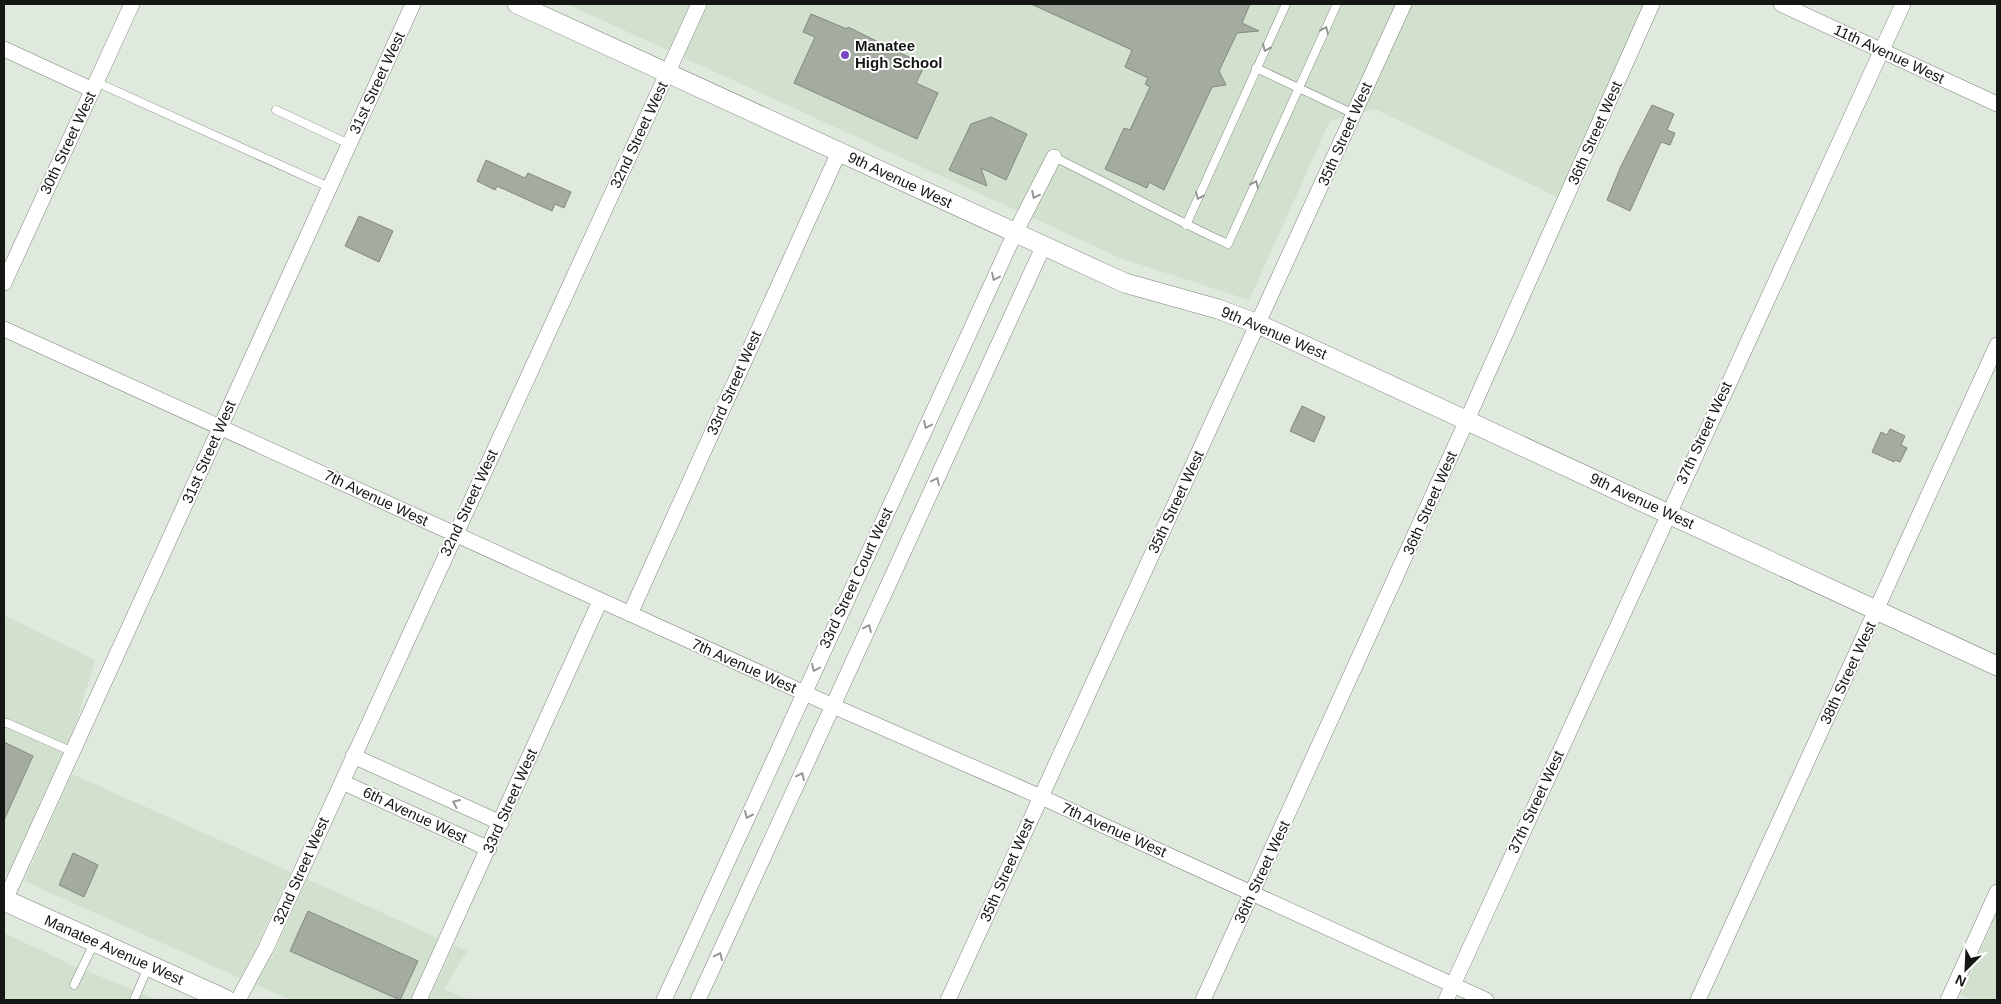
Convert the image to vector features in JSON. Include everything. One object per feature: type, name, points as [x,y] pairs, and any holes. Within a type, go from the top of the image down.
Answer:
[{"type":"main road","name":"Manatee Avenue West","points":[[5,900],[225,1000]]},
{"type":"street","name":"30th Street West","points":[[4,282],[132,4]]},
{"type":"street","name":"31st Street West","points":[[5,900],[413,4]]},
{"type":"street","name":"9th Avenue West","points":[[517,4],[1125,283],[1218,309],[1258,324],[1668,512],[1997,666]]},
{"type":"street","name":"32nd Street West","points":[[238,1000],[266,948],[699,4]]},
{"type":"street","name":"35th Street West","points":[[948,1000],[1404,4]]},
{"type":"street","name":"36th Street West","points":[[1203,1000],[1468,420],[1652,4]]},
{"type":"street","name":"11th Avenue West","points":[[1781,4],[1997,104]]},
{"type":"street","name":"37th Street West","points":[[1446,1000],[1668,512],[1903,4]]},
{"type":"street","points":[[4,49],[94,86]]},
{"type":"street","name":"33rd Street West","points":[[630,614],[839,152]]},
{"type":"street","name":"33rd Street Court West","points":[[664,1000],[803,692],[1015,233],[1054,157]]},
{"type":"street","points":[[698,1000],[1044,245]]},
{"type":"street","name":"7th Avenue West","points":[[4,329],[600,601],[1041,797],[1486,1000]]},
{"type":"street","name":"38th Street West","points":[[1698,1000],[1997,345]]},
{"type":"street","name":"33rd Street West","points":[[419,1000],[501,823],[600,601]]},
{"type":"street","name":"6th Avenue West","points":[[353,756],[501,823]]},
{"type":"street","name":"6th Avenue West","points":[[342,782],[489,849]]},
{"type":"street","points":[[1949,1000],[1997,892]]},
{"type":"lane","points":[[1186,225],[1286,4]]},
{"type":"lane","points":[[1054,157],[1112,185],[1186,225],[1228,244],[1337,4]]},
{"type":"lane","points":[[1256,68],[1354,114]]},
{"type":"lane","points":[[94,86],[330,187]]},
{"type":"lane","points":[[276,110],[349,144]]},
{"type":"lane","points":[[4,723],[73,752]]},
{"type":"lane","points":[[74,985],[95,941]]},
{"type":"lane","points":[[134,1000],[149,966]]},
{"type":"shaded area","name":"Manatee High School","points":[[567,4],[1644,4],[1559,198],[1375,109],[1330,121],[1249,300],[1120,258]]},
{"type":"shaded area","points":[[4,615],[95,660],[76,723],[8,874],[4,872]]},
{"type":"shaded area","points":[[72,774],[291,872],[240,978],[24,881]]},
{"type":"shaded area","points":[[307,879],[438,938],[410,1000],[291,1000],[256,985],[274,952]]},
{"type":"shaded area","points":[[1997,913],[1997,1000],[1973,1000],[1961,995]]},
{"type":"shaded area","points":[[4,933],[72,965],[158,1000],[4,1000]]},
{"type":"shaded area","points":[[454,945],[467,951],[444,989],[470,1000],[429,1000]]},
{"type":"building","points":[[1031,4],[1250,4],[1242,23],[1259,31],[1237,33],[1219,71],[1226,85],[1212,87],[1164,190],[1149,182],[1147,188],[1105,169],[1124,128],[1130,130],[1150,87],[1145,84],[1148,78],[1125,67],[1132,50]]},
{"type":"building","points":[[811,14],[847,29],[848,27],[925,65],[916,83],[938,93],[917,139],[794,83],[815,37],[803,32]]},
{"type":"building","points":[[1652,105],[1674,114],[1667,130],[1675,133],[1670,145],[1661,142],[1630,211],[1607,200],[1621,166]]},
{"type":"building","points":[[991,117],[1027,134],[1006,180],[981,168],[987,186],[949,170],[971,124]]},
{"type":"building","points":[[486,160],[525,178],[528,173],[571,192],[564,208],[555,204],[552,211],[497,186],[495,190],[477,181]]},
{"type":"building","points":[[359,216],[393,231],[379,262],[345,246]]},
{"type":"building","points":[[1302,406],[1325,417],[1314,442],[1290,431]]},
{"type":"building","points":[[1890,429],[1905,436],[1901,445],[1907,448],[1900,462],[1895,460],[1894,462],[1872,452],[1881,432],[1887,435]]},
{"type":"building","points":[[4,742],[33,756],[4,820]]},
{"type":"building","points":[[73,853],[98,865],[84,897],[59,885]]},
{"type":"building","points":[[308,911],[418,961],[400,1000],[290,951]]},
{"type":"place","name":"Manatee High School","points":[[845,55]]}]
